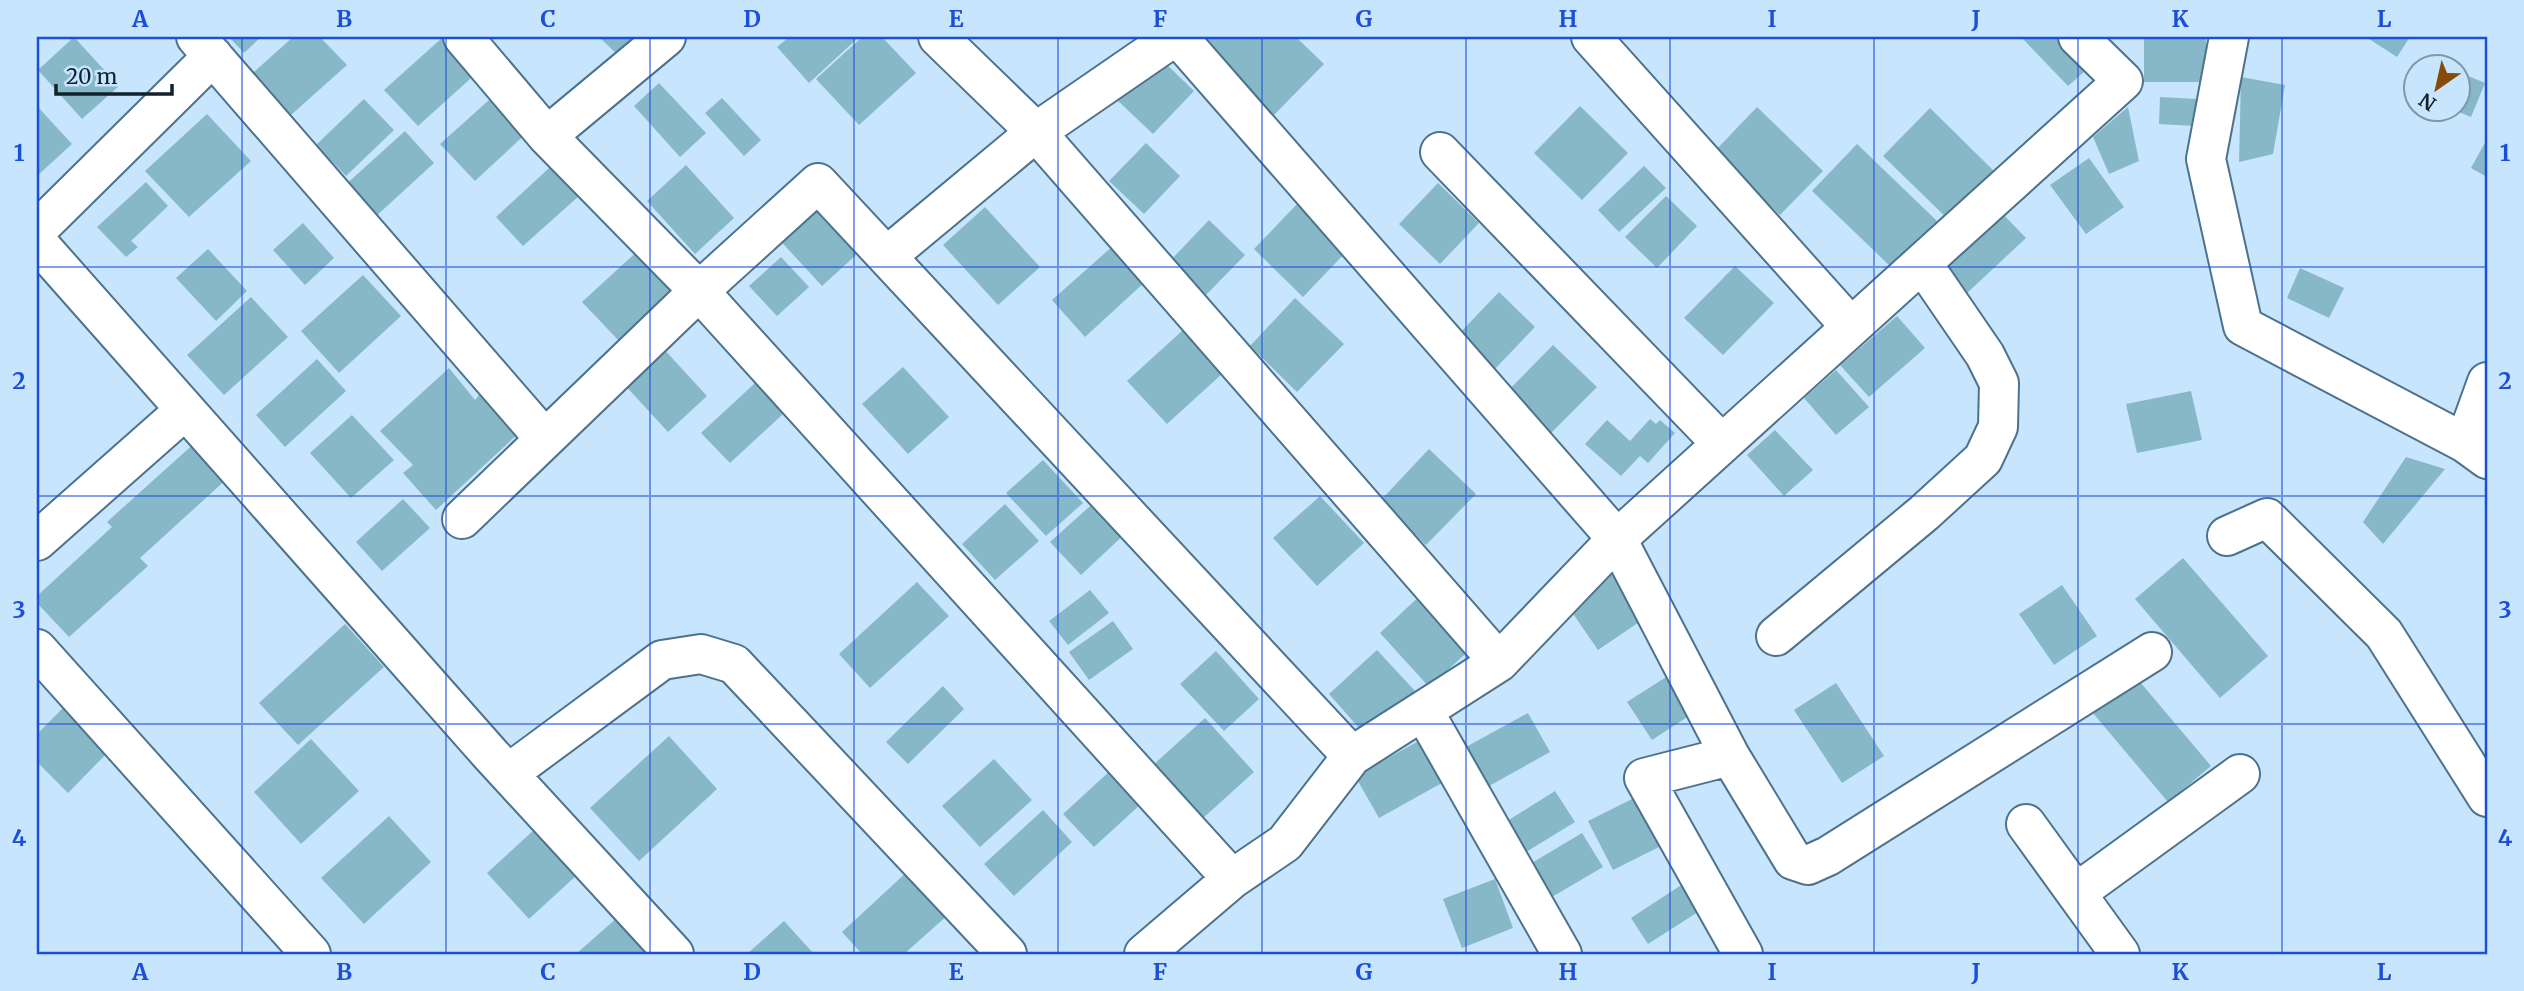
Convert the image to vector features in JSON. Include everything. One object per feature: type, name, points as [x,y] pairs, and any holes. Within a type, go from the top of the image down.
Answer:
[{"type":"street","points":[[463,37],[547,136],[699,291],[1232,879]]},
{"type":"street","points":[[547,136],[666,37]]},
{"type":"street","points":[[938,37],[1036,132],[1499,662]]},
{"type":"street","points":[[887,256],[1036,132],[1176,37],[1617,539],[1730,756],[1793,860],[1808,864],[1828,856],[2152,652]]},
{"type":"street","points":[[1591,37],[1851,327]]},
{"type":"street","points":[[1144,954],[1232,879],[1285,843],[1352,756],[1499,662],[1617,539],[2123,81],[2078,37]]},
{"type":"street","points":[[2229,37],[2206,159],[2243,326],[2476,451],[2487,382]]},
{"type":"street","points":[[37,230],[204,46],[544,438]]},
{"type":"street","points":[[1440,152],[1723,443]]},
{"type":"street","points":[[462,519],[699,291],[818,183],[1352,756]]},
{"type":"street","points":[[37,242],[184,411],[674,954]]},
{"type":"street","points":[[1776,636],[1924,513],[1983,458],[1998,426],[1999,383],[1986,355],[1922,263]]},
{"type":"street","points":[[37,541],[184,411]]},
{"type":"street","points":[[2227,536],[2267,518],[2384,634],[2481,774]]},
{"type":"street","points":[[37,649],[311,954]]},
{"type":"street","points":[[509,773],[662,660],[701,654],[734,664],[1007,954]]},
{"type":"street","points":[[1424,712],[1562,954]]},
{"type":"street","points":[[1730,756],[1644,778],[1743,954]]},
{"type":"street","points":[[2076,893],[2240,774]]},
{"type":"street","points":[[2026,824],[2120,954]]},
{"type":"building","points":[[74,37],[119,86],[82,119],[38,70]]},
{"type":"building","points":[[229,37],[261,37],[244,53]]},
{"type":"building","points":[[293,37],[320,37],[347,65],[291,115],[253,73]]},
{"type":"building","points":[[443,37],[449,37],[480,70],[418,126],[384,90]]},
{"type":"building","points":[[599,37],[635,37],[618,55]]},
{"type":"building","points":[[789,37],[859,37],[809,83],[777,47]]},
{"type":"building","points":[[862,37],[882,37],[916,73],[859,125],[816,79]]},
{"type":"building","points":[[1207,37],[1296,37],[1324,64],[1272,117],[1198,46]]},
{"type":"building","points":[[2021,37],[2065,37],[2092,65],[2068,86]]},
{"type":"building","points":[[2144,37],[2206,37],[2206,82],[2144,82]]},
{"type":"building","points":[[2366,37],[2410,37],[2397,57]]},
{"type":"building","points":[[1159,57],[1194,91],[1153,134],[1117,100]]},
{"type":"building","points":[[2241,77],[2285,85],[2273,154],[2239,162]]},
{"type":"building","points":[[2472,78],[2485,83],[2472,115]]},
{"type":"building","points":[[659,83],[706,133],[680,157],[634,106]]},
{"type":"building","points":[[498,92],[531,129],[475,181],[440,144]]},
{"type":"building","points":[[2160,97],[2197,99],[2195,126],[2159,124]]},
{"type":"building","points":[[722,98],[761,140],[744,156],[705,113]]},
{"type":"building","points":[[364,99],[394,130],[346,176],[316,145]]},
{"type":"building","points":[[37,106],[72,144],[37,176]]},
{"type":"building","points":[[1580,106],[1628,153],[1582,200],[1534,153]]},
{"type":"building","points":[[1757,107],[1823,171],[1780,215],[1714,152]]},
{"type":"building","points":[[2128,107],[2139,161],[2109,174],[2093,137]]},
{"type":"building","points":[[1930,108],[1999,176],[1953,224],[1883,156]]},
{"type":"building","points":[[207,114],[251,161],[189,217],[145,171]]},
{"type":"building","points":[[405,131],[434,163],[373,219],[343,187]]},
{"type":"building","points":[[2487,139],[2487,177],[2471,168]]},
{"type":"building","points":[[1146,143],[1180,176],[1144,214],[1109,181]]},
{"type":"building","points":[[1857,144],[1937,221],[1892,268],[1812,191]]},
{"type":"building","points":[[561,157],[589,187],[523,246],[496,217]]},
{"type":"building","points":[[2089,158],[2124,207],[2086,234],[2050,185]]},
{"type":"building","points":[[686,165],[734,218],[695,254],[647,201]]},
{"type":"building","points":[[1644,166],[1666,188],[1619,232],[1598,210]]},
{"type":"building","points":[[146,182],[168,206],[131,241],[138,247],[126,257],[97,227]]},
{"type":"building","points":[[1438,183],[1479,223],[1440,264],[1399,224]]},
{"type":"building","points":[[821,193],[868,244],[822,286],[775,235]]},
{"type":"building","points":[[1666,196],[1697,226],[1657,268],[1625,237]]},
{"type":"building","points":[[1298,203],[1348,250],[1303,297],[1254,249]]},
{"type":"building","points":[[985,207],[1040,267],[998,305],[943,245]]},
{"type":"building","points":[[1999,210],[2026,238],[1966,294],[1939,266]]},
{"type":"building","points":[[1209,220],[1245,255],[1205,296],[1169,262]]},
{"type":"building","points":[[303,223],[334,258],[305,285],[273,250]]},
{"type":"building","points":[[1114,245],[1146,281],[1085,337],[1052,300]]},
{"type":"building","points":[[643,246],[680,287],[620,342],[582,302]]},
{"type":"building","points":[[208,249],[247,291],[216,321],[176,278]]},
{"type":"building","points":[[781,257],[809,287],[777,316],[749,286]]},
{"type":"building","points":[[1735,266],[1774,303],[1723,355],[1684,318]]},
{"type":"building","points":[[2300,268],[2344,288],[2329,318],[2287,298]]},
{"type":"building","points":[[363,275],[401,316],[339,373],[301,331]]},
{"type":"building","points":[[1499,292],[1535,327],[1490,374],[1454,339]]},
{"type":"building","points":[[251,297],[288,337],[224,395],[187,355]]},
{"type":"building","points":[[1295,298],[1344,344],[1297,392],[1250,346]]},
{"type":"building","points":[[1897,316],[1925,348],[1869,397],[1840,365]]},
{"type":"building","points":[[1183,330],[1223,373],[1167,424],[1127,381]]},
{"type":"building","points":[[1553,345],[1597,387],[1547,437],[1504,395]]},
{"type":"building","points":[[661,346],[707,396],[668,432],[622,382]]},
{"type":"building","points":[[317,359],[346,391],[285,447],[256,415]]},
{"type":"building","points":[[903,367],[949,417],[908,454],[862,404]]},
{"type":"building","points":[[449,368],[475,400],[483,390],[521,431],[436,510],[403,473],[413,465],[380,431]]},
{"type":"building","points":[[1836,370],[1869,407],[1836,435],[1804,398]]},
{"type":"building","points":[[755,383],[783,414],[730,463],[701,433]]},
{"type":"building","points":[[2191,391],[2202,440],[2137,453],[2126,404]]},
{"type":"building","points":[[352,415],[394,460],[351,498],[310,453]]},
{"type":"building","points":[[1650,419],[1656,424],[1660,420],[1675,433],[1648,463],[1640,456],[1621,476],[1585,444],[1607,420],[1630,441]]},
{"type":"building","points":[[1775,430],[1813,470],[1784,496],[1747,455]]},
{"type":"building","points":[[198,440],[230,476],[140,558],[148,566],[69,637],[37,603],[37,596],[112,527],[107,522]]},
{"type":"building","points":[[1429,449],[1476,494],[1426,545],[1380,501]]},
{"type":"building","points":[[2406,457],[2445,469],[2383,544],[2363,522]]},
{"type":"building","points":[[1043,460],[1083,503],[1046,536],[1006,493]]},
{"type":"building","points":[[1320,496],[1364,543],[1317,586],[1273,538]]},
{"type":"building","points":[[403,499],[430,528],[382,571],[356,542]]},
{"type":"building","points":[[1098,499],[1128,531],[1081,575],[1050,542]]},
{"type":"building","points":[[1005,504],[1039,541],[995,580],[962,544]]},
{"type":"building","points":[[2183,558],[2268,656],[2220,698],[2135,599]]},
{"type":"building","points":[[1616,570],[1648,616],[1598,650],[1567,605]]},
{"type":"building","points":[[917,582],[949,616],[870,688],[839,654]]},
{"type":"building","points":[[2062,585],[2097,636],[2054,665],[2019,614]]},
{"type":"building","points":[[1090,590],[1109,613],[1068,645],[1049,621]]},
{"type":"building","points":[[1424,592],[1474,646],[1429,687],[1380,633]]},
{"type":"building","points":[[1113,621],[1133,649],[1089,680],[1069,652]]},
{"type":"building","points":[[345,624],[384,667],[298,745],[259,703]]},
{"type":"building","points":[[1377,650],[1415,691],[1366,736],[1329,694]]},
{"type":"building","points":[[1216,651],[1259,699],[1224,731],[1180,684]]},
{"type":"building","points":[[1674,672],[1698,710],[1652,740],[1627,702]]},
{"type":"building","points":[[2135,676],[2211,766],[2168,802],[2092,712]]},
{"type":"building","points":[[1836,683],[1884,756],[1842,783],[1794,710]]},
{"type":"building","points":[[943,686],[964,709],[908,764],[886,742]]},
{"type":"building","points":[[66,705],[111,749],[68,793],[37,762],[37,734]]},
{"type":"building","points":[[1528,713],[1550,752],[1489,786],[1466,747]]},
{"type":"building","points":[[1205,718],[1254,772],[1202,819],[1152,766]]},
{"type":"building","points":[[669,736],[717,789],[639,861],[590,808]]},
{"type":"building","points":[[1426,737],[1449,779],[1379,818],[1355,776]]},
{"type":"building","points":[[311,739],[359,791],[301,844],[254,792]]},
{"type":"building","points":[[994,759],[1032,800],[980,847],[942,806]]},
{"type":"building","points":[[1112,769],[1142,803],[1094,847],[1063,814]]},
{"type":"building","points":[[1555,791],[1575,822],[1518,857],[1499,826]]},
{"type":"building","points":[[1642,794],[1667,843],[1613,870],[1588,821]]},
{"type":"building","points":[[1043,810],[1072,842],[1014,896],[984,864]]},
{"type":"building","points":[[389,816],[431,862],[364,924],[321,878]]},
{"type":"building","points":[[548,817],[590,863],[529,919],[487,873]]},
{"type":"building","points":[[1582,833],[1603,867],[1545,901],[1525,867]]},
{"type":"building","points":[[909,870],[949,914],[904,954],[862,954],[842,932]]},
{"type":"building","points":[[1692,878],[1709,905],[1648,944],[1631,918]]},
{"type":"building","points":[[1495,879],[1513,928],[1462,948],[1443,899]]},
{"type":"building","points":[[628,908],[671,954],[576,954]]},
{"type":"building","points":[[784,921],[814,954],[747,954]]}]
